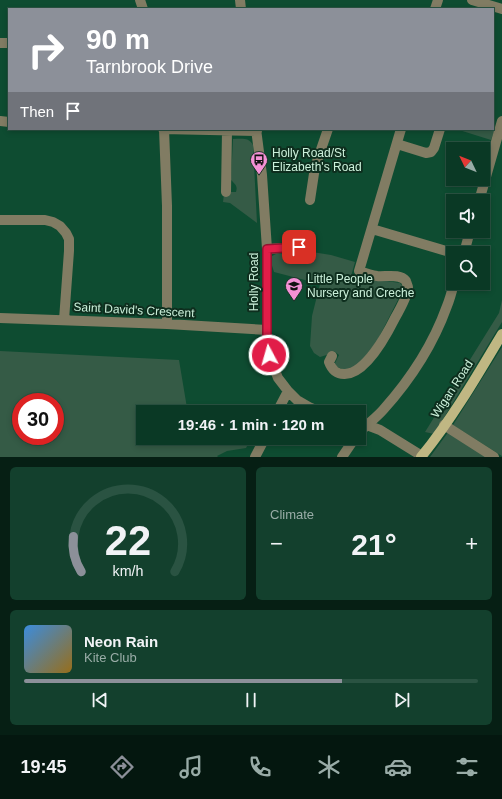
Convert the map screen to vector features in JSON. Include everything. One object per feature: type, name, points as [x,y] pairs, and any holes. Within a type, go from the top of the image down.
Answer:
[{"type":"main road","name":"Wigan Road","points":[[421,456],[444,425],[502,334]]},
{"type":"street","points":[[472,0],[502,9]]},
{"type":"street","points":[[481,194],[502,121]]},
{"type":"street","points":[[164,130],[167,206],[167,324]]},
{"type":"street","points":[[196,130],[257,130]]},
{"type":"street","name":"Holly Road","points":[[257,130],[262,175],[267,249],[267,339],[269,355],[278,378],[297,400],[306,405]]},
{"type":"street","points":[[310,200],[315,167],[328,130]]},
{"type":"street","points":[[328,359],[331,368],[341,374],[348,374],[360,368],[378,348],[388,333],[406,296],[408,287],[402,278],[395,276],[358,274],[401,130]]},
{"type":"street","points":[[397,144],[426,153],[432,152],[440,130]]},
{"type":"street","points":[[226,192],[227,131]]},
{"type":"street","points":[[0,220],[45,220],[60,226],[66,233],[69,239],[69,251],[64,320]]},
{"type":"street","points":[[372,229],[446,251]]},
{"type":"street","points":[[267,249],[299,247]]},
{"type":"street","points":[[366,421],[382,411],[413,372],[441,322],[452,290]]},
{"type":"street","name":"Saint David's Crescent","points":[[0,318],[167,324],[267,330]]},
{"type":"street","points":[[281,405],[288,391]]},
{"type":"street","points":[[366,424],[380,430],[421,456]]},
{"type":"street","points":[[444,425],[494,457]]},
{"type":"street","points":[[255,457],[261,445]]},
{"type":"street","points":[[342,457],[350,445]]},
{"type":"green space","points":[[494,128],[495,129],[491,140],[459,130],[494,130]]},
{"type":"green space","points":[[233,139],[247,140],[253,145],[257,223],[230,203],[223,202],[224,194],[236,192],[237,190],[236,185],[231,180]]},
{"type":"green space","points":[[306,251],[331,255],[355,262],[350,280],[361,283],[366,278],[400,283],[404,288],[377,341],[355,368],[346,370],[337,367],[335,363],[339,355],[334,351],[320,357],[314,353],[310,346],[312,316],[320,284],[274,272],[270,259],[272,256],[276,254]]},
{"type":"green space","points":[[502,300],[502,322],[434,434],[425,432],[499,313]]},
{"type":"green space","points":[[502,347],[502,456],[453,425]]},
{"type":"green space","points":[[0,351],[179,360],[186,405],[136,405],[136,445],[248,445],[246,448],[227,451],[217,456],[218,457],[0,457]]},
{"type":"green space","points":[[449,431],[487,457],[430,457]]},
{"type":"place","name":"Holly Road/St Elizabeth's Road","points":[[259,175]]},
{"type":"place","name":"Little People Nursery and Creche","points":[[294,301]]},
{"type":"route","points":[[269,355],[267,339],[267,249],[299,247]]}]
